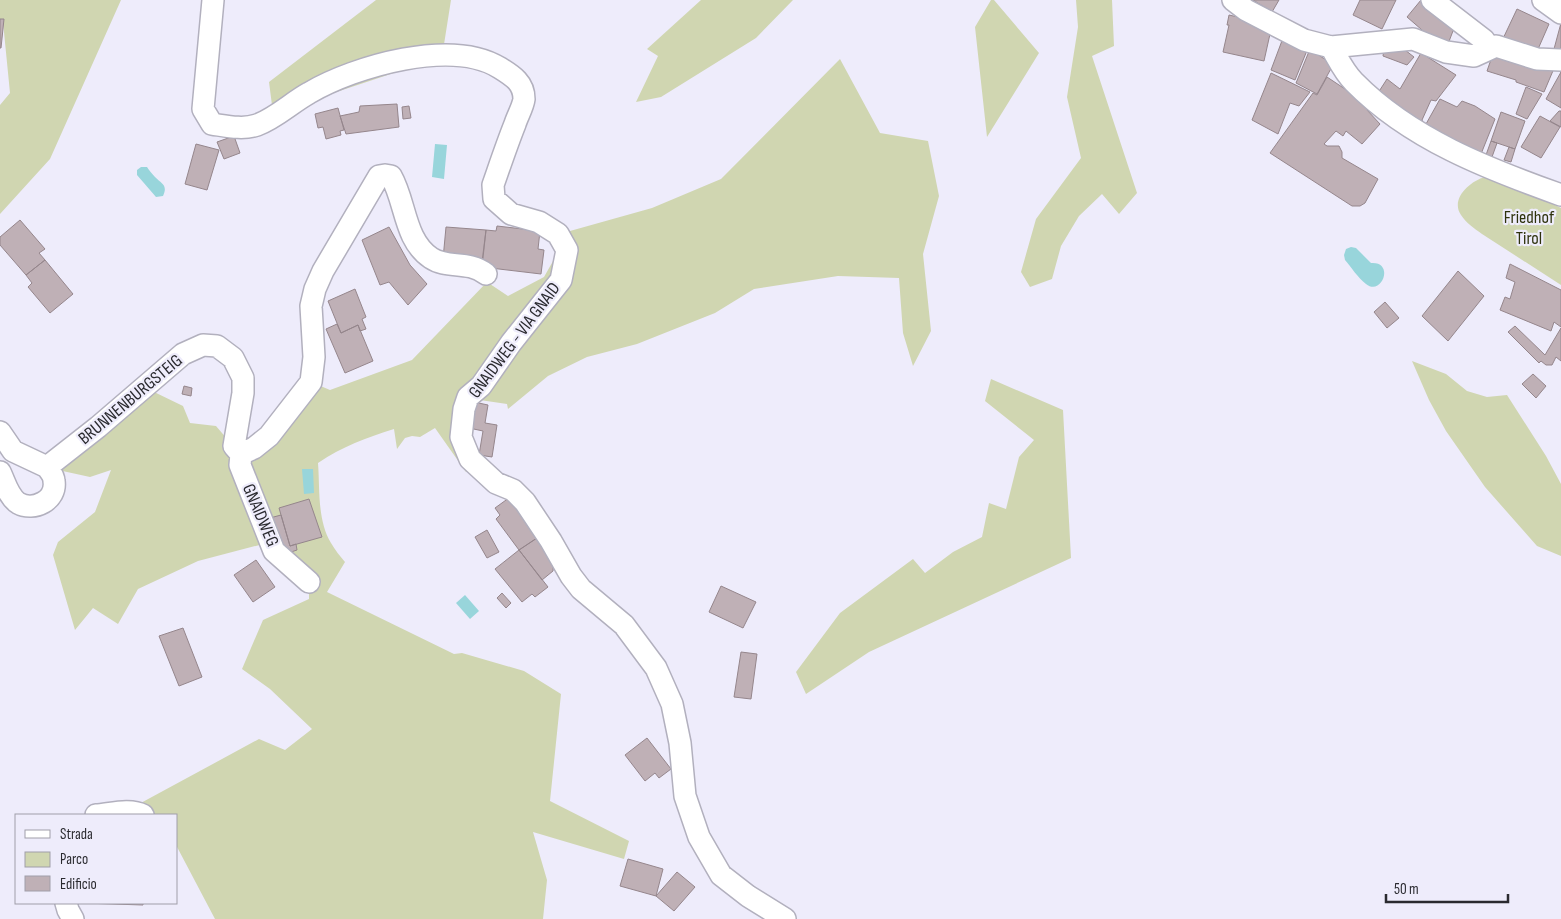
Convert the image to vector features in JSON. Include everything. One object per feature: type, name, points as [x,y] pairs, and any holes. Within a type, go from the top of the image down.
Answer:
[{"type":"street","name":"GNAIDWEG - VIA GNAID","points":[[213,0],[203,108],[212,124],[236,128],[256,126],[279,114],[309,93],[347,75],[384,63],[434,55],[450,55],[490,62],[510,74],[521,84],[524,100],[493,185],[494,199],[511,214],[539,222],[558,234],[567,250],[561,280],[511,343],[481,386],[468,397],[464,409],[461,437],[470,459],[496,483],[513,490],[526,502],[571,576],[581,589],[624,625],[656,668],[672,704],[680,743],[685,796],[699,838],[721,875],[748,896],[785,919]]},
{"type":"street","points":[[1232,0],[1246,10],[1304,40],[1331,47],[1413,39],[1446,52],[1474,56],[1496,46],[1537,59],[1561,60]]},
{"type":"street","points":[[1432,0],[1484,40],[1489,48]]},
{"type":"street","points":[[1543,0],[1561,13]]},
{"type":"street","points":[[1331,47],[1353,82],[1398,119],[1428,139],[1480,163],[1561,196]]},
{"type":"street","points":[[241,459],[269,436],[311,382],[314,357],[312,306],[315,289],[324,270],[379,176],[391,176],[397,187],[410,232],[431,259],[478,268],[486,274]]},
{"type":"street","name":"BRUNNENBURGSTEIG","points":[[47,467],[98,427],[183,354],[203,345],[217,346],[232,358],[243,378],[243,393],[234,446],[241,459]]},
{"type":"street","points":[[0,432],[13,451],[47,467],[54,480],[54,491],[44,503],[35,506],[24,505],[10,494],[0,472]]},
{"type":"street","name":"GNAIDWEG","points":[[241,459],[274,552],[309,582]]},
{"type":"street","points":[[106,814],[125,812],[142,814]]},
{"type":"street","points":[[66,904],[73,919]]},
{"type":"green space","points":[[0,0],[121,0],[50,159],[0,214],[0,105],[10,93],[3,22],[0,19]]},
{"type":"green space","points":[[376,0],[451,0],[442,57],[273,113],[269,82]]},
{"type":"green space","points":[[701,0],[793,0],[756,38],[661,97],[636,102],[658,56],[647,49]]},
{"type":"green space","points":[[991,0],[994,0],[1039,53],[987,137],[975,27]]},
{"type":"green space","points":[[1076,0],[1112,0],[1114,46],[1092,56],[1137,193],[1119,214],[1102,194],[1079,216],[1061,246],[1052,279],[1030,287],[1021,272],[1036,219],[1081,158],[1067,97],[1078,27]]},
{"type":"green space","points":[[840,59],[880,133],[928,141],[939,196],[923,254],[931,331],[913,366],[903,333],[899,278],[838,276],[754,289],[715,313],[637,344],[587,357],[548,376],[508,409],[507,404],[473,399],[464,409],[474,463],[466,472],[435,428],[420,437],[412,436],[405,438],[397,449],[394,429],[355,443],[318,463],[323,524],[331,543],[345,562],[327,592],[454,654],[462,653],[524,671],[561,694],[550,801],[629,841],[624,859],[533,832],[547,880],[543,919],[215,919],[178,849],[178,814],[140,814],[126,811],[259,739],[285,750],[312,729],[270,689],[242,669],[263,620],[309,599],[309,582],[240,465],[311,382],[330,390],[412,360],[487,282],[508,296],[544,277],[570,231],[652,208],[721,179]]},
{"type":"green space","name":"Friedhof Tirol","points":[[1485,177],[1497,177],[1561,208],[1561,285],[1482,234],[1463,218],[1458,209],[1460,197],[1473,182]]},
{"type":"green space","points":[[1412,361],[1446,374],[1467,391],[1487,397],[1507,395],[1546,456],[1561,484],[1561,556],[1537,546],[1485,487],[1446,431],[1429,400]]},
{"type":"green space","points":[[991,379],[1063,410],[1071,558],[869,652],[806,694],[796,672],[840,613],[913,559],[925,573],[953,552],[982,537],[989,503],[1006,509],[1019,457],[1034,440],[985,401]]},
{"type":"green space","points":[[150,390],[183,406],[190,423],[216,426],[240,454],[267,543],[198,561],[138,589],[118,624],[93,608],[75,630],[53,555],[58,542],[95,512],[111,470],[90,477],[58,470]]},
{"type":"water","points":[[435,144],[447,145],[444,179],[432,177]]},
{"type":"water","points":[[141,167],[147,167],[164,185],[163,196],[156,197],[137,175],[137,170]]},
{"type":"water","points":[[1356,248],[1371,263],[1383,267],[1384,278],[1377,286],[1372,287],[1366,284],[1357,276],[1345,260],[1346,249]]},
{"type":"water","points":[[302,469],[313,469],[314,493],[304,494]]},
{"type":"water","points":[[465,595],[479,611],[470,619],[456,603]]},
{"type":"building","points":[[1253,0],[1279,0],[1272,12]]},
{"type":"building","points":[[1360,0],[1396,0],[1382,29],[1353,15]]},
{"type":"building","points":[[1421,0],[1424,0],[1456,23],[1448,44],[1437,43],[1407,17]]},
{"type":"building","points":[[1517,9],[1549,24],[1535,56],[1500,45]]},
{"type":"building","points":[[1229,15],[1272,25],[1264,61],[1223,52],[1229,25],[1227,25]]},
{"type":"building","points":[[0,19],[4,19],[1,48],[0,48]]},
{"type":"building","points":[[1561,23],[1561,52],[1554,49]]},
{"type":"building","points":[[1283,38],[1308,48],[1295,80],[1271,70]]},
{"type":"building","points":[[1384,48],[1405,50],[1414,57],[1407,65],[1383,56]]},
{"type":"building","points":[[1495,48],[1555,66],[1544,92],[1516,82],[1516,80],[1487,71]]},
{"type":"building","points":[[1310,49],[1333,65],[1317,94],[1296,83]]},
{"type":"building","points":[[1421,53],[1456,75],[1436,101],[1431,100],[1422,120],[1425,126],[1376,96],[1387,79],[1400,89]]},
{"type":"building","points":[[1561,72],[1561,108],[1546,99]]},
{"type":"building","points":[[1271,73],[1310,92],[1299,106],[1290,103],[1278,134],[1252,120]]},
{"type":"building","points":[[1327,77],[1351,93],[1355,87],[1373,101],[1367,110],[1380,124],[1362,144],[1346,131],[1343,136],[1336,131],[1324,144],[1327,146],[1339,146],[1342,158],[1378,179],[1365,203],[1360,206],[1352,206],[1270,153],[1313,93],[1317,95]]},
{"type":"building","points":[[1526,87],[1542,94],[1527,119],[1516,114]]},
{"type":"building","points":[[1440,99],[1457,107],[1462,101],[1475,106],[1495,119],[1481,154],[1430,132],[1426,124]]},
{"type":"building","points":[[397,104],[399,127],[346,134],[340,116],[359,112],[360,106]]},
{"type":"building","points":[[409,106],[411,118],[403,119],[402,107]]},
{"type":"building","points":[[338,108],[344,130],[340,131],[341,135],[326,139],[323,127],[318,128],[315,114]]},
{"type":"building","points":[[1561,111],[1561,127],[1550,121]]},
{"type":"building","points":[[1501,112],[1525,121],[1515,149],[1491,141]]},
{"type":"building","points":[[1540,116],[1560,127],[1541,158],[1521,147]]},
{"type":"building","points":[[234,136],[240,153],[224,159],[217,142]]},
{"type":"building","points":[[1491,141],[1497,143],[1492,157],[1486,155]]},
{"type":"building","points":[[196,144],[219,150],[207,190],[185,184]]},
{"type":"building","points":[[1509,147],[1515,149],[1511,162],[1504,160]]},
{"type":"building","points":[[20,220],[45,249],[39,253],[45,260],[26,275],[0,245],[0,237]]},
{"type":"building","points":[[497,226],[540,231],[538,249],[544,250],[541,274],[482,267],[486,230],[496,231]]},
{"type":"building","points":[[389,227],[410,265],[427,284],[408,305],[389,282],[380,285],[362,240]]},
{"type":"building","points":[[446,227],[486,230],[482,262],[443,259]]},
{"type":"building","points":[[45,260],[73,294],[50,313],[28,287],[32,283],[26,275]]},
{"type":"building","points":[[1510,264],[1561,290],[1561,327],[1554,322],[1551,331],[1500,310],[1505,297],[1510,299],[1515,282],[1506,278]]},
{"type":"building","points":[[1458,271],[1484,296],[1448,341],[1422,316]]},
{"type":"building","points":[[355,289],[366,317],[362,319],[366,329],[360,331],[358,325],[341,333],[328,301]]},
{"type":"building","points":[[1385,302],[1399,318],[1387,328],[1374,312]]},
{"type":"building","points":[[337,324],[341,333],[358,325],[373,361],[345,373],[326,329]]},
{"type":"building","points":[[1515,326],[1545,355],[1561,328],[1561,361],[1556,357],[1552,365],[1546,365],[1541,361],[1539,363],[1508,332]]},
{"type":"building","points":[[1533,374],[1546,386],[1536,398],[1522,384]]},
{"type":"building","points":[[184,386],[192,388],[191,396],[182,394]]},
{"type":"building","points":[[474,402],[488,405],[485,423],[497,425],[492,457],[479,455],[483,431],[469,428]]},
{"type":"building","points":[[513,495],[540,536],[519,550],[496,519],[500,515],[495,508]]},
{"type":"building","points":[[309,499],[322,537],[290,546],[279,508]]},
{"type":"building","points":[[281,515],[290,546],[296,544],[297,550],[288,553],[280,550],[270,518]]},
{"type":"building","points":[[487,530],[499,552],[487,558],[475,537]]},
{"type":"building","points":[[540,536],[554,554],[553,571],[542,580],[519,550]]},
{"type":"building","points":[[519,550],[548,587],[535,597],[532,594],[522,602],[495,569]]},
{"type":"building","points":[[256,560],[275,587],[253,602],[234,575]]},
{"type":"building","points":[[721,586],[756,602],[743,628],[709,612]]},
{"type":"building","points":[[502,593],[511,603],[506,608],[497,598]]},
{"type":"building","points":[[183,628],[202,677],[179,686],[159,636]]},
{"type":"building","points":[[741,652],[757,654],[751,699],[734,697]]},
{"type":"building","points":[[647,738],[671,769],[659,778],[655,773],[645,781],[625,755]]},
{"type":"building","points":[[628,859],[663,869],[656,896],[620,886]]},
{"type":"building","points":[[677,872],[695,887],[674,911],[656,896]]}]
